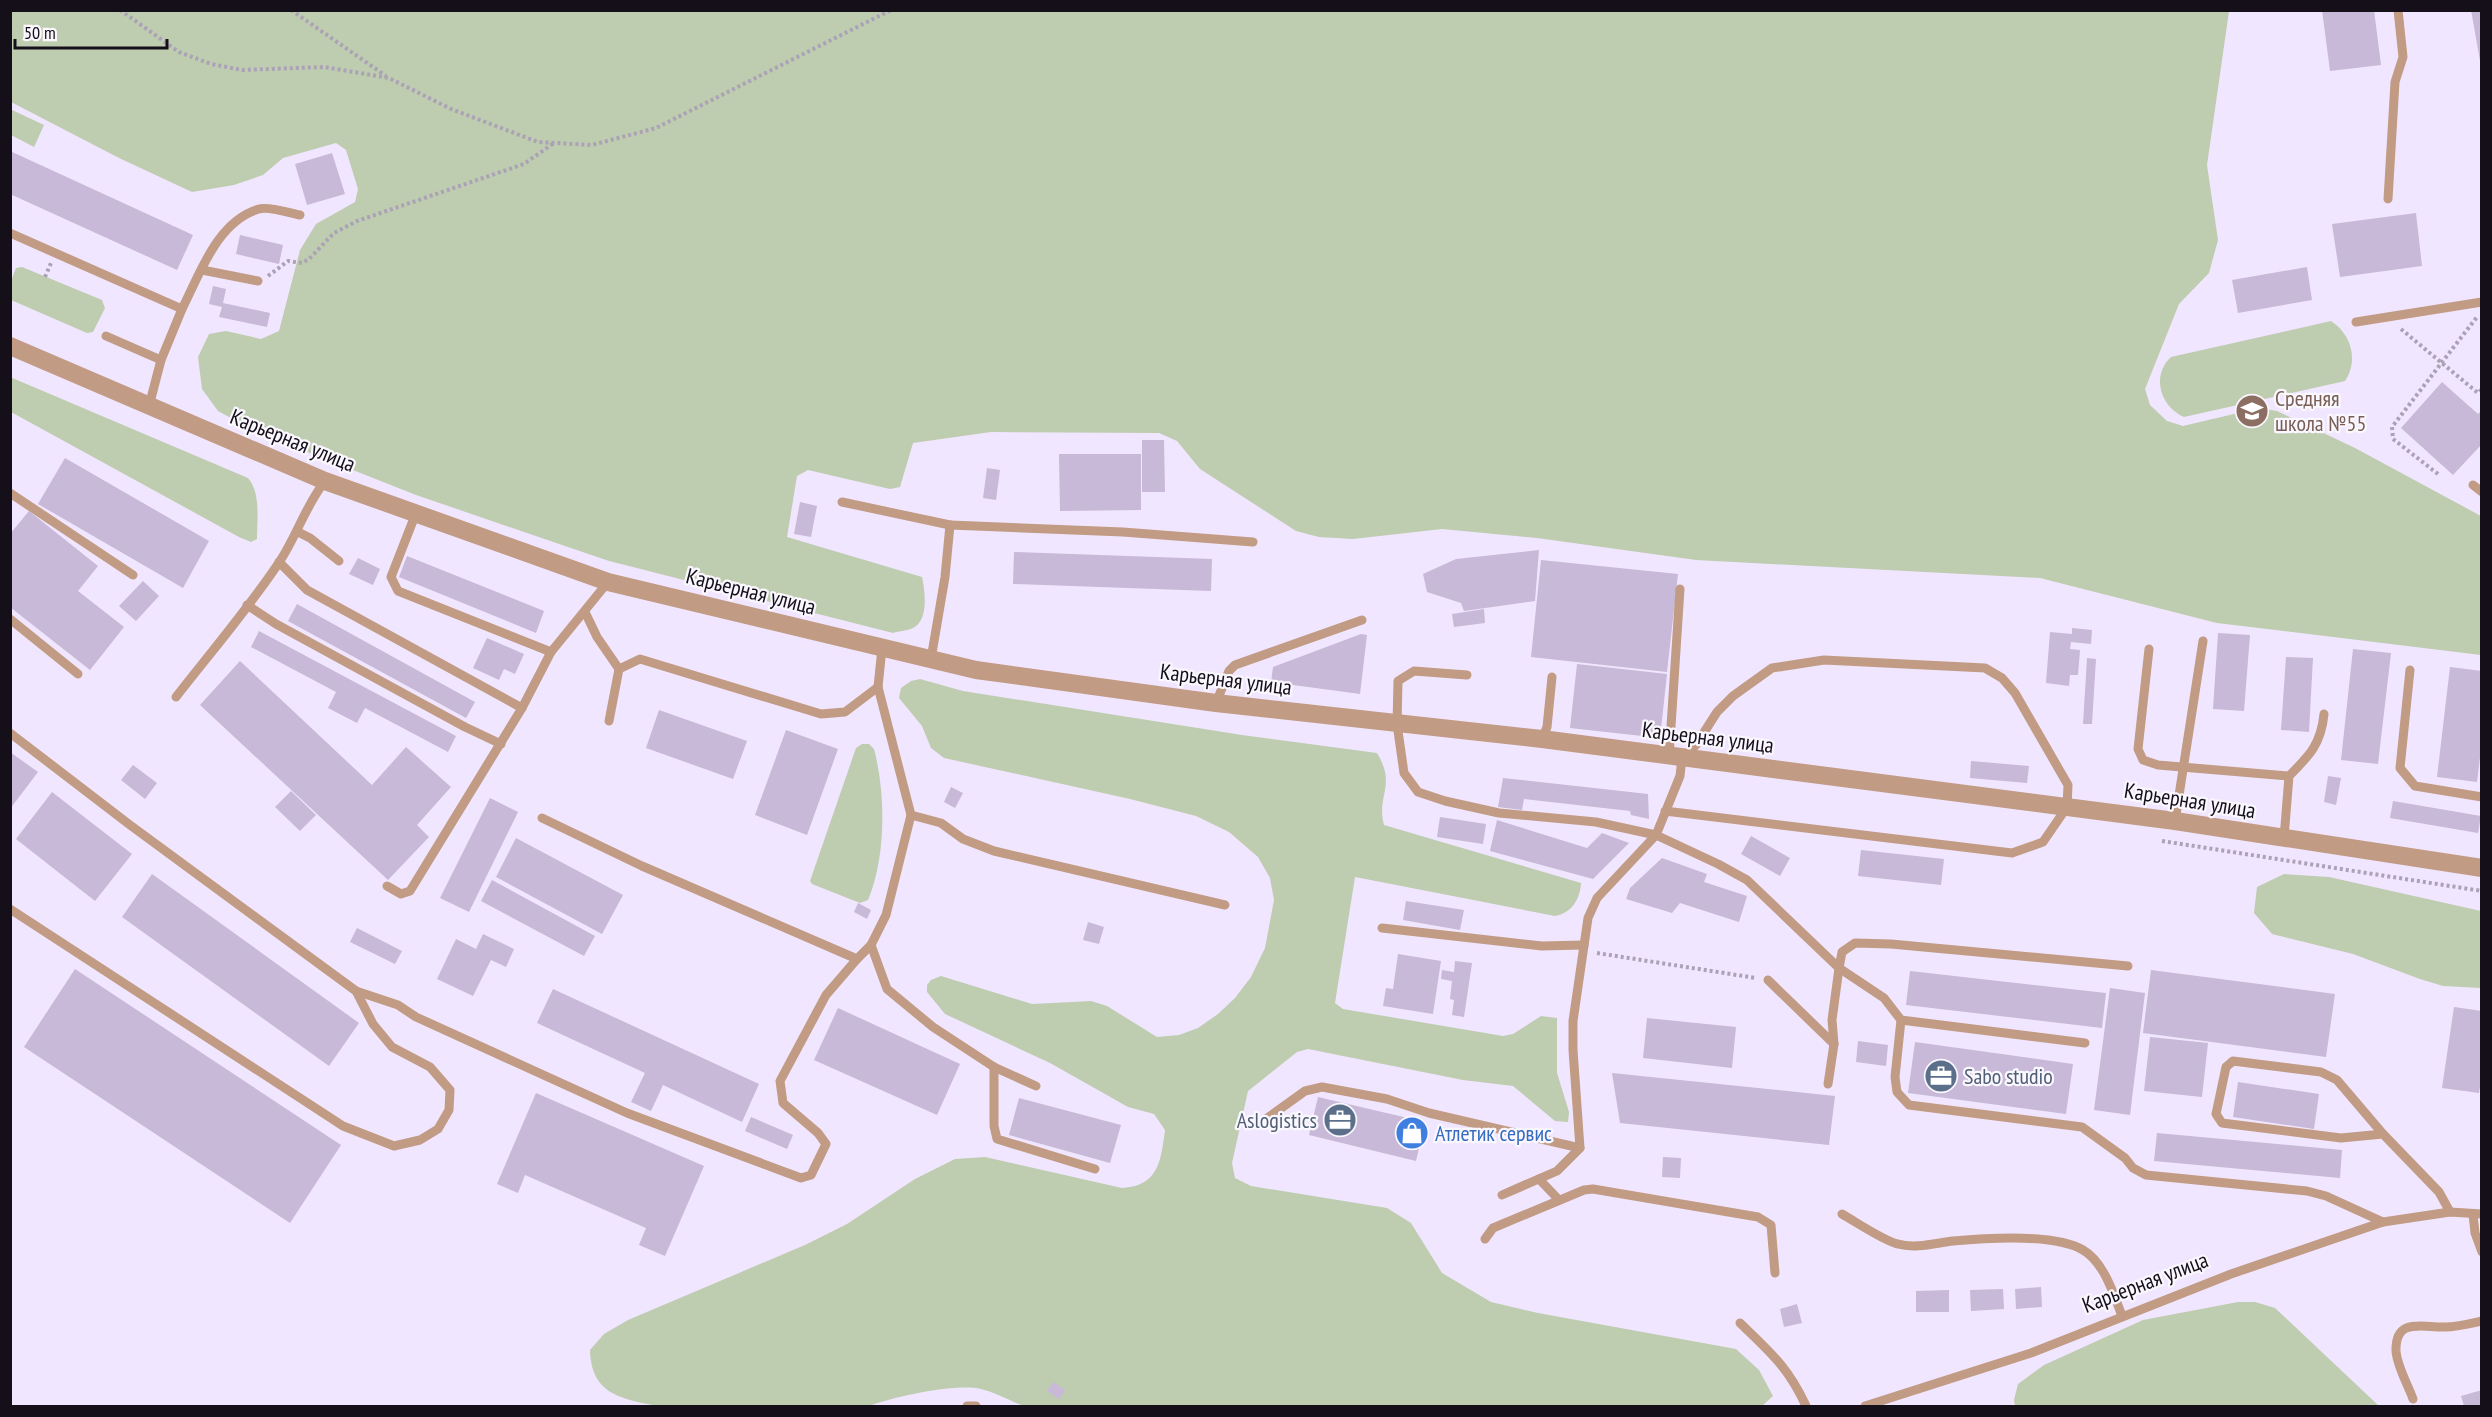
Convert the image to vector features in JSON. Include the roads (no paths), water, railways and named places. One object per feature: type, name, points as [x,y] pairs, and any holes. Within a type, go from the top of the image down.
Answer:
[{"type":"street","name":"Карьерная улица","points":[[10,345],[326,481],[608,582],[976,670],[1216,703],[1542,739],[2175,821],[2481,868]]},
{"type":"lane","points":[[2388,199],[2396,82],[2403,57],[2398,10]]},
{"type":"lane","points":[[149,406],[161,360],[182,309],[220,237],[236,221],[260,208],[300,215]]},
{"type":"lane","points":[[10,233],[182,309]]},
{"type":"lane","points":[[202,270],[258,280]]},
{"type":"lane","points":[[2356,322],[2481,302]]},
{"type":"lane","points":[[106,336],[161,360]]},
{"type":"lane","points":[[176,697],[279,562],[298,531],[315,494],[326,481]]},
{"type":"lane","points":[[2473,485],[2481,492]]},
{"type":"lane","points":[[10,493],[134,575]]},
{"type":"lane","points":[[842,502],[950,525],[1123,532],[1253,542]]},
{"type":"lane","points":[[416,513],[391,577],[398,591],[552,652]]},
{"type":"lane","points":[[931,659],[945,577],[950,525]]},
{"type":"lane","points":[[298,531],[339,561]]},
{"type":"lane","points":[[279,562],[307,590],[522,708]]},
{"type":"lane","points":[[387,886],[401,894],[410,891],[501,744],[552,652],[608,582]]},
{"type":"lane","points":[[1502,1195],[1557,1171],[1580,1148],[1573,1021],[1588,918],[1597,898],[1656,835],[1680,776],[1676,757],[1680,589]]},
{"type":"lane","points":[[248,605],[276,624],[465,727],[501,744]]},
{"type":"lane","points":[[585,612],[597,636],[619,669],[609,721]]},
{"type":"lane","points":[[10,619],[78,674]]},
{"type":"lane","points":[[1216,703],[1229,671],[1235,664],[1362,620]]},
{"type":"lane","points":[[2175,821],[2203,641]]},
{"type":"lane","points":[[10,733],[130,825],[356,991],[398,1005],[416,1017],[627,1113],[801,1178],[811,1175],[826,1144],[819,1133],[783,1103],[780,1081],[826,995],[871,945],[886,915],[911,815],[878,687],[882,648]]},
{"type":"lane","points":[[2149,650],[2138,748],[2143,760],[2157,765],[2289,776]]},
{"type":"lane","points":[[619,669],[640,659],[822,714],[845,712],[878,687]]},
{"type":"lane","points":[[1665,811],[2012,853],[2043,842],[2067,807],[2068,785],[2014,693],[2002,678],[1985,668],[1824,660],[1772,668],[1733,696],[1717,712],[1696,745],[1676,757]]},
{"type":"lane","points":[[2410,670],[2400,768],[2415,786],[2481,797]]},
{"type":"lane","points":[[1467,675],[1414,671],[1398,681],[1397,724],[1404,773],[1418,792],[1499,813],[1596,822],[1656,835],[1747,880],[1839,968],[1884,998],[1901,1020],[1895,1077],[1897,1092],[1909,1105],[2082,1127],[2125,1158],[2133,1168],[2146,1175],[2307,1191],[2326,1196],[2383,1222]]},
{"type":"lane","points":[[1542,739],[1547,727],[1552,677]]},
{"type":"lane","points":[[2284,838],[2289,776],[2311,754],[2322,733],[2324,714]]},
{"type":"lane","points":[[911,815],[940,823],[963,839],[994,851],[1225,905]]},
{"type":"lane","points":[[542,818],[642,866],[857,959]]},
{"type":"lane","points":[[10,909],[343,1126],[394,1146],[420,1140],[438,1129],[449,1110],[450,1090],[430,1067],[392,1047],[373,1024],[356,991]]},
{"type":"lane","points":[[1382,927],[1542,946],[1583,947]]},
{"type":"lane","points":[[1828,1084],[1834,1044],[1832,1020],[1842,952],[1855,943],[1891,944],[2128,966]]},
{"type":"lane","points":[[871,945],[887,988],[933,1027],[994,1067],[1036,1086]]},
{"type":"lane","points":[[1768,980],[1834,1044]]},
{"type":"lane","points":[[1901,1020],[2085,1042]]},
{"type":"lane","points":[[2383,1134],[2341,1138],[2222,1123],[2217,1114],[2226,1067],[2232,1061],[2321,1072],[2337,1080],[2383,1134],[2439,1192],[2450,1212]]},
{"type":"lane","points":[[994,1067],[994,1126],[997,1139],[1095,1169]]},
{"type":"lane","points":[[1266,1119],[1305,1091],[1322,1087],[1387,1099],[1429,1113],[1580,1148]]},
{"type":"lane","points":[[1539,1179],[1559,1200]]},
{"type":"lane","points":[[1485,1239],[1493,1228],[1584,1190],[1593,1189],[1758,1217],[1771,1225],[1775,1273]]},
{"type":"lane","name":"Карьерная улица","points":[[1865,1407],[2020,1356],[2231,1274],[2383,1222],[2450,1212],[2477,1214]]},
{"type":"lane","points":[[1842,1214],[1898,1244],[1916,1245],[2001,1236],[2058,1242],[2084,1250],[2099,1265],[2122,1316]]},
{"type":"lane","points":[[2477,1214],[2475,1233],[2481,1252]]},
{"type":"lane","points":[[2413,1399],[2396,1352],[2397,1340],[2402,1332],[2414,1325],[2440,1328],[2481,1322]]},
{"type":"lane","points":[[1740,1323],[1782,1363],[1795,1382],[1806,1407]]},
{"type":"lane","points":[[967,1407],[976,1407]]},
{"type":"place","name":"Средняя школа №55","points":[[2252,411]]},
{"type":"place","name":"Sabo studio","points":[[1941,1076]]},
{"type":"place","name":"Aslogistics","points":[[1340,1120]]},
{"type":"place","name":"Атлетик сервис","points":[[1412,1133]]}]
